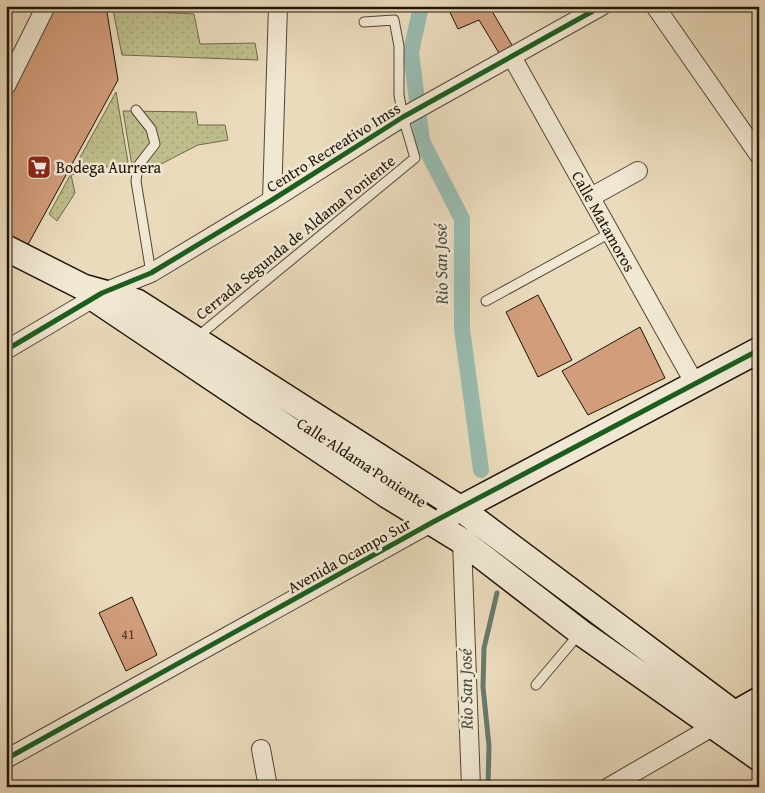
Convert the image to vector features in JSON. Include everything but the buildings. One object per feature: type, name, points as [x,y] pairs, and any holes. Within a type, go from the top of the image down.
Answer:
[{"type":"main road","name":"Calle Aldama Poniente","points":[[6,248],[92,293],[387,495],[462,541],[580,632],[724,720],[759,732]]},
{"type":"main road","name":"Calle Aldama Poniente","points":[[92,293],[137,302],[461,509],[724,720],[759,758]]},
{"type":"main road","name":"Avenida Ocampo Sur","points":[[433,522],[461,509],[759,350]]},
{"type":"main road","points":[[724,720],[759,700]]},
{"type":"street","points":[[6,86],[46,6]]},
{"type":"street","points":[[272,200],[278,6]]},
{"type":"street","name":"Centro Recreativo Imss","points":[[6,350],[92,293],[151,273],[406,116],[602,6]]},
{"type":"street","points":[[655,6],[759,155]]},
{"type":"street","name":"Calle Matamoros","points":[[512,57],[695,384]]},
{"type":"street","points":[[591,197],[638,170]]},
{"type":"street","name":"Avenida Ocampo Sur","points":[[6,759],[433,522]]},
{"type":"street","points":[[462,541],[471,787]]},
{"type":"street","points":[[609,787],[724,720]]},
{"type":"street","points":[[261,749],[268,787]]},
{"type":"lane","points":[[364,22],[394,20],[399,46],[399,95],[406,116]]},
{"type":"lane","points":[[136,110],[152,129],[155,144],[138,166],[136,181],[151,273]]},
{"type":"lane","name":"Cerrada Segunda de Aldama Poniente","points":[[194,339],[415,158],[406,116]]},
{"type":"lane","points":[[486,301],[610,233]]},
{"type":"lane","points":[[536,685],[580,632]]},
{"type":"green space","points":[[113,10],[194,14],[200,44],[255,43],[258,60],[122,55]]},
{"type":"green space","points":[[116,92],[128,162],[71,175],[75,193],[57,221],[49,214]]},
{"type":"green space","points":[[123,111],[196,112],[198,125],[225,125],[228,140],[198,145],[134,178]]},
{"type":"waterway","name":"Rio San José","points":[[421,6],[411,52],[422,141],[462,219],[462,329],[481,470]]},
{"type":"waterway","name":"Rio San José","points":[[488,787],[489,746],[483,687],[484,648],[497,593]]},
{"type":"cycle path","points":[[6,350],[102,293],[151,273],[272,200],[403,117],[602,6]]},
{"type":"cycle path","points":[[6,759],[433,522],[759,350]]},
{"type":"place","name":"Bodega Aurrera","points":[[39,167]]}]
